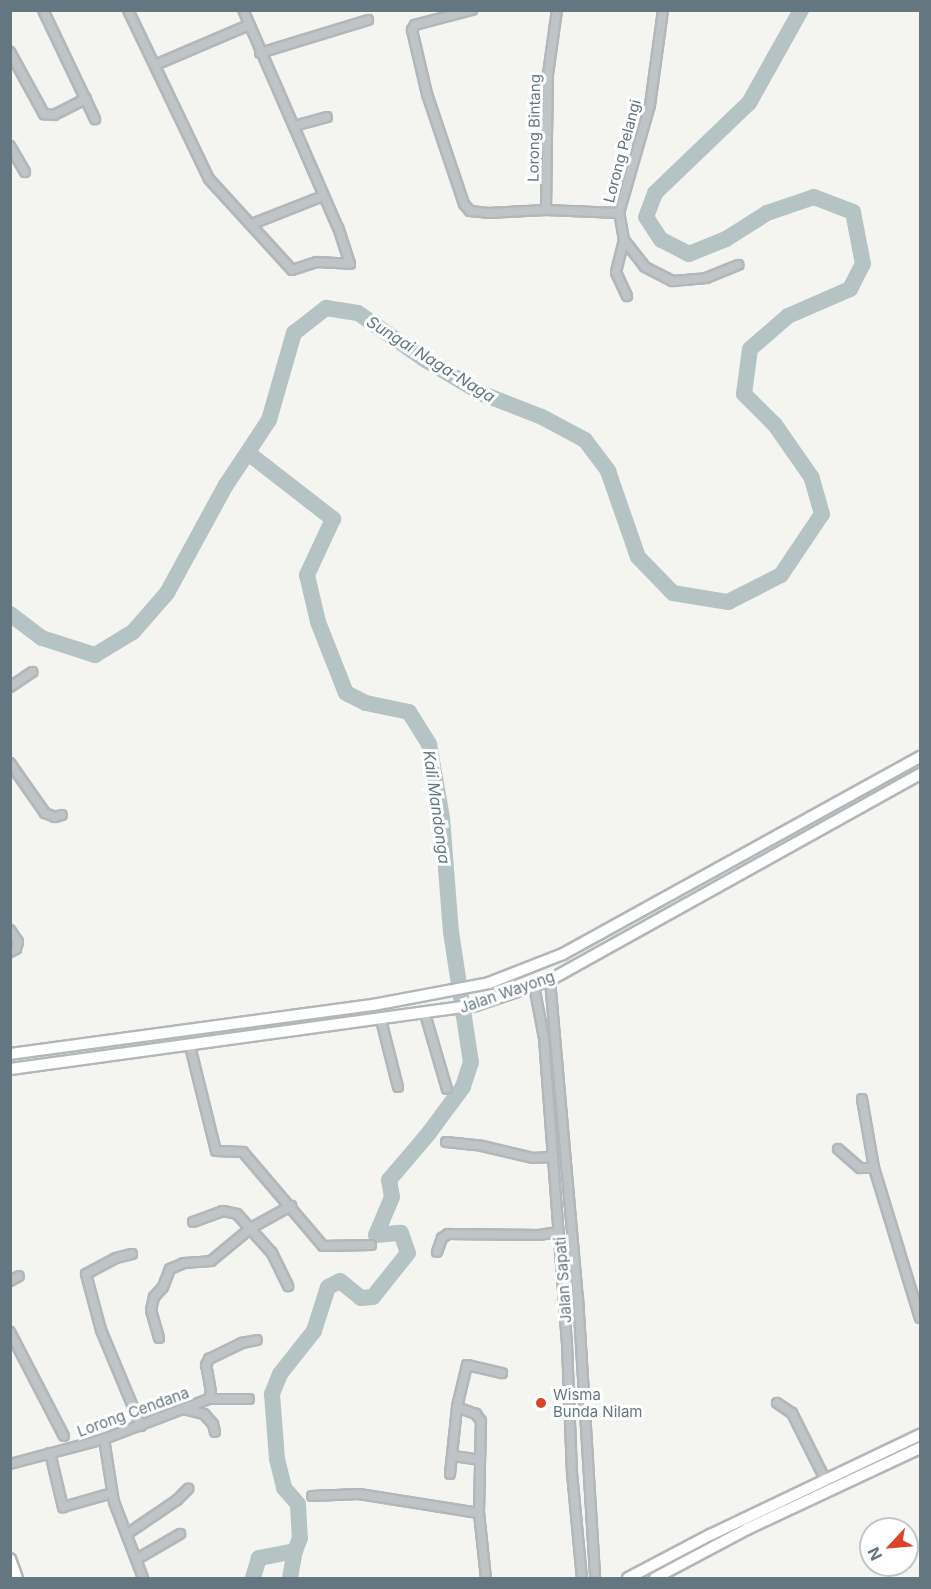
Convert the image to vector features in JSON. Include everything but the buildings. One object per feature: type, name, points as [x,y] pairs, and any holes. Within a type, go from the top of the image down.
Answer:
[{"type":"main road","name":"Jalan Wayong","points":[[10,1054],[326,1012],[489,983],[563,954],[921,757]]},
{"type":"main road","name":"Jalan Wayong","points":[[10,1068],[190,1046],[456,1010],[476,1005],[550,980],[921,774]]},
{"type":"main road","points":[[80,1044],[82,1059]]},
{"type":"main road","points":[[628,1578],[825,1479],[921,1435]]},
{"type":"main road","points":[[655,1578],[747,1529],[921,1448]]},
{"type":"main road","points":[[10,1559],[17,1578]]},
{"type":"street","points":[[42,10],[95,119]]},
{"type":"street","points":[[128,10],[209,179],[292,270],[323,261],[350,264],[294,126],[243,10]]},
{"type":"street","points":[[472,10],[415,26],[412,30],[427,94],[464,204],[470,211],[488,213],[546,210],[620,213]]},
{"type":"street","name":"Lorong Bintang","points":[[546,210],[548,75],[557,10]]},
{"type":"street","name":"Lorong Pelangi","points":[[627,296],[616,272],[624,240],[620,213],[650,105],[663,10]]},
{"type":"street","points":[[260,53],[368,20]]},
{"type":"street","points":[[155,65],[249,25]]},
{"type":"street","points":[[10,52],[44,114],[54,115],[86,99]]},
{"type":"street","points":[[294,126],[327,117]]},
{"type":"street","points":[[10,146],[25,172]]},
{"type":"street","points":[[252,224],[323,196]]},
{"type":"street","points":[[624,240],[645,267],[673,281],[706,278],[739,265]]},
{"type":"street","points":[[10,687],[32,672]]},
{"type":"street","points":[[10,763],[45,813],[55,817],[62,815]]},
{"type":"street","points":[[10,930],[18,946],[10,952]]},
{"type":"street","name":"Jalan Sapati","points":[[550,980],[578,1297],[595,1578]]},
{"type":"street","name":"Jalan Sapati","points":[[534,986],[544,1038],[551,1157],[564,1298],[572,1473],[582,1578]]},
{"type":"street","points":[[426,1014],[447,1089]]},
{"type":"street","points":[[381,1020],[398,1088]]},
{"type":"street","points":[[190,1046],[215,1149],[241,1150],[323,1246],[371,1245]]},
{"type":"street","points":[[862,1100],[874,1168],[921,1318]]},
{"type":"street","points":[[447,1142],[482,1146],[533,1158],[551,1157]]},
{"type":"street","points":[[838,1149],[860,1168],[874,1168]]},
{"type":"street","points":[[159,1338],[151,1310],[154,1297],[163,1287],[170,1269],[184,1263],[211,1261],[251,1227],[291,1206]]},
{"type":"street","points":[[193,1222],[230,1211],[237,1214],[272,1252],[288,1286]]},
{"type":"street","points":[[437,1252],[442,1238],[448,1234],[538,1235],[558,1232]]},
{"type":"street","points":[[132,1254],[116,1258],[86,1274],[101,1330],[141,1426]]},
{"type":"street","points":[[10,1281],[19,1276]]},
{"type":"street","points":[[564,1298],[578,1297]]},
{"type":"street","points":[[10,1332],[64,1436]]},
{"type":"street","name":"Lorong Cendana","points":[[10,1464],[104,1439],[209,1399],[211,1392],[206,1365],[209,1359],[242,1343],[257,1340]]},
{"type":"street","points":[[450,1474],[457,1407],[467,1365],[502,1373]]},
{"type":"street","points":[[209,1399],[249,1399]]},
{"type":"street","points":[[777,1403],[792,1413],[825,1479]]},
{"type":"street","points":[[457,1407],[476,1414],[480,1421],[479,1513],[486,1578]]},
{"type":"street","points":[[184,1409],[204,1414],[213,1424],[215,1432]]},
{"type":"street","points":[[104,1439],[112,1493],[142,1578]]},
{"type":"street","points":[[50,1454],[63,1507],[112,1493]]},
{"type":"street","points":[[453,1456],[480,1460]]},
{"type":"street","points":[[127,1534],[177,1500],[188,1489]]},
{"type":"street","points":[[312,1496],[339,1493],[359,1494],[479,1513]]},
{"type":"street","points":[[137,1559],[180,1534]]},
{"type":"waterway","name":"Sungai Naga-Naga","points":[[10,614],[42,638],[95,655],[133,632],[167,593],[226,485],[269,420],[294,333],[326,308],[358,313],[424,359],[483,394],[542,417],[585,440],[608,471],[638,557],[673,593],[728,602],[781,575],[822,514],[812,478],[775,425],[744,394],[750,349],[788,316],[850,289],[863,264],[853,212],[814,197],[767,213],[726,239],[689,254],[661,240],[646,217],[655,193],[749,103],[801,10]]},
{"type":"waterway","name":"Kali Mandonga","points":[[248,453],[333,519],[307,575],[318,622],[346,693],[366,703],[409,712],[429,744],[442,818],[451,932],[471,1062],[463,1087],[429,1133],[389,1180],[392,1197],[376,1235],[401,1233],[408,1253],[373,1297],[361,1298],[340,1281],[328,1287],[314,1331],[280,1374],[272,1394],[277,1459],[284,1488],[298,1504],[300,1538],[295,1551],[259,1558],[253,1578]]},
{"type":"waterway","points":[[290,1578],[295,1551]]},
{"type":"place","name":"Wisma Bunda Nilam","points":[[541,1403]]}]
